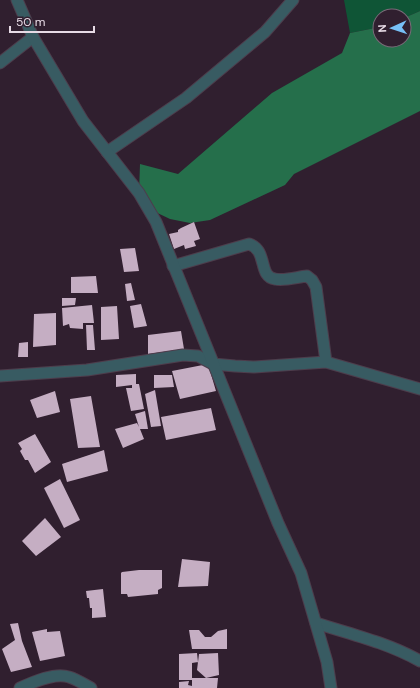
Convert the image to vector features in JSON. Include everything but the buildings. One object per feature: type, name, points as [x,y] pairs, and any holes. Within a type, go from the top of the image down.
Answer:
[{"type":"street","points":[[17,0],[33,37],[83,121],[139,193],[156,222],[278,523],[301,573],[327,662],[331,688]]},
{"type":"street","points":[[107,152],[186,98],[265,32],[293,0]]},
{"type":"street","points":[[0,63],[33,37]]},
{"type":"street","points":[[173,266],[249,244],[255,246],[260,252],[265,272],[270,278],[277,280],[307,276],[312,280],[316,287],[326,362]]},
{"type":"street","points":[[0,376],[87,370],[183,355],[198,356],[213,364],[254,366],[326,362],[420,389]]},
{"type":"street","points":[[316,623],[379,642],[403,651],[420,661]]},
{"type":"street","points":[[20,688],[32,682],[57,676],[68,676],[91,688]]},
{"type":"green space","points":[[344,0],[420,0],[420,11],[412,14],[412,8],[372,8],[372,29],[350,33]]},
{"type":"green space","points":[[420,11],[420,111],[294,174],[285,185],[210,220],[190,223],[170,219],[149,209],[139,193],[140,164],[178,174],[272,93],[342,53],[350,33],[372,29],[372,48],[412,48],[412,14]]}]
